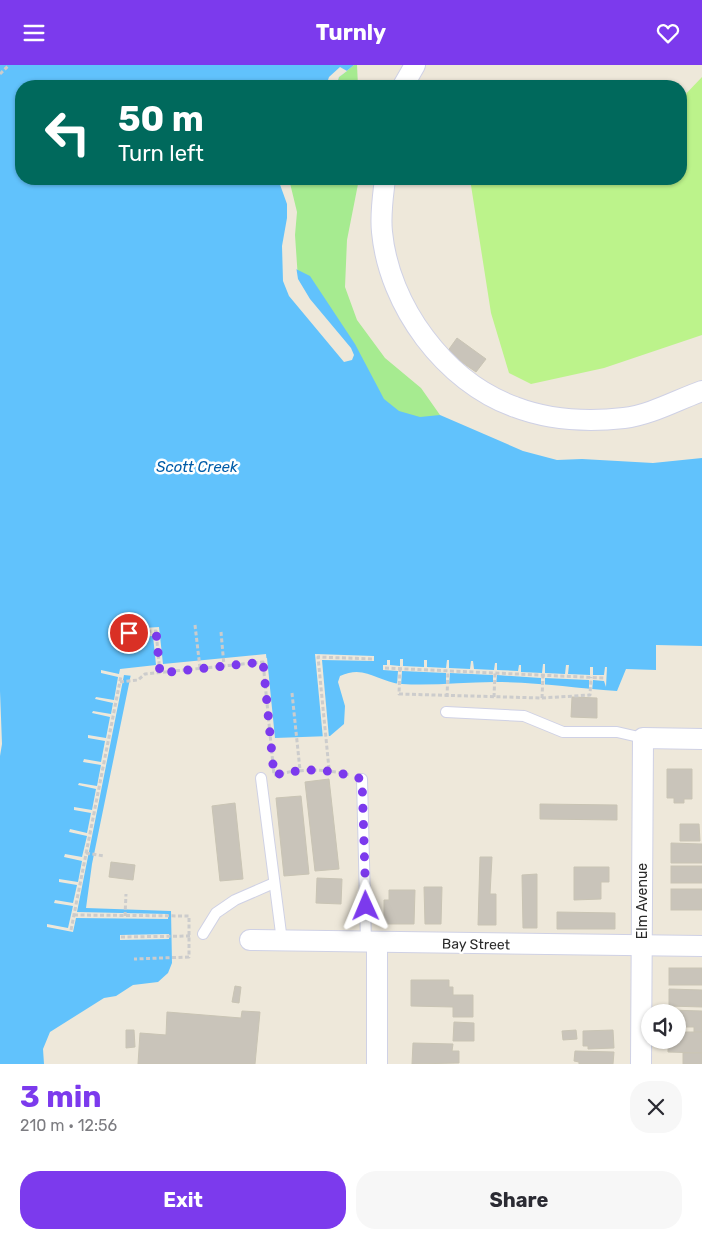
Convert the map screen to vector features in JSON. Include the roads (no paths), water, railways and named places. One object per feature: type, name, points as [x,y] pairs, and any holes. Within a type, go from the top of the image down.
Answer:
[{"type":"street","points":[[407,80],[416,65]]},
{"type":"street","points":[[385,185],[382,231],[385,251],[401,297],[424,336],[438,353],[474,385],[516,407],[562,418],[582,420],[626,418],[702,391]]},
{"type":"street","points":[[643,738],[702,739]]},
{"type":"street","name":"Elm Avenue","points":[[641,1064],[643,738]]},
{"type":"street","name":"Bay Street","points":[[250,940],[702,946]]},
{"type":"street","points":[[372,943],[377,1064]]},
{"type":"lane","points":[[446,712],[524,716],[563,732],[617,732],[643,738]]},
{"type":"lane","points":[[262,778],[282,941]]},
{"type":"lane","points":[[362,779],[372,943]]},
{"type":"lane","points":[[203,934],[216,913],[235,900],[274,883]]},
{"type":"water","name":"Scott Creek","points":[[0,65],[354,65],[339,77],[338,80],[15,80],[15,185],[287,185],[289,192],[288,265],[310,276],[355,344],[384,399],[399,411],[420,417],[440,415],[523,451],[557,460],[582,459],[653,463],[702,458],[702,646],[656,645],[656,670],[626,669],[617,691],[509,682],[402,684],[393,683],[364,673],[349,673],[340,676],[338,682],[345,706],[344,724],[330,736],[275,738],[267,658],[131,674],[92,864],[86,908],[171,911],[172,963],[168,973],[158,982],[133,985],[116,996],[104,998],[50,1032],[43,1049],[44,1064],[0,1064],[0,756],[2,744],[0,691]]}]
